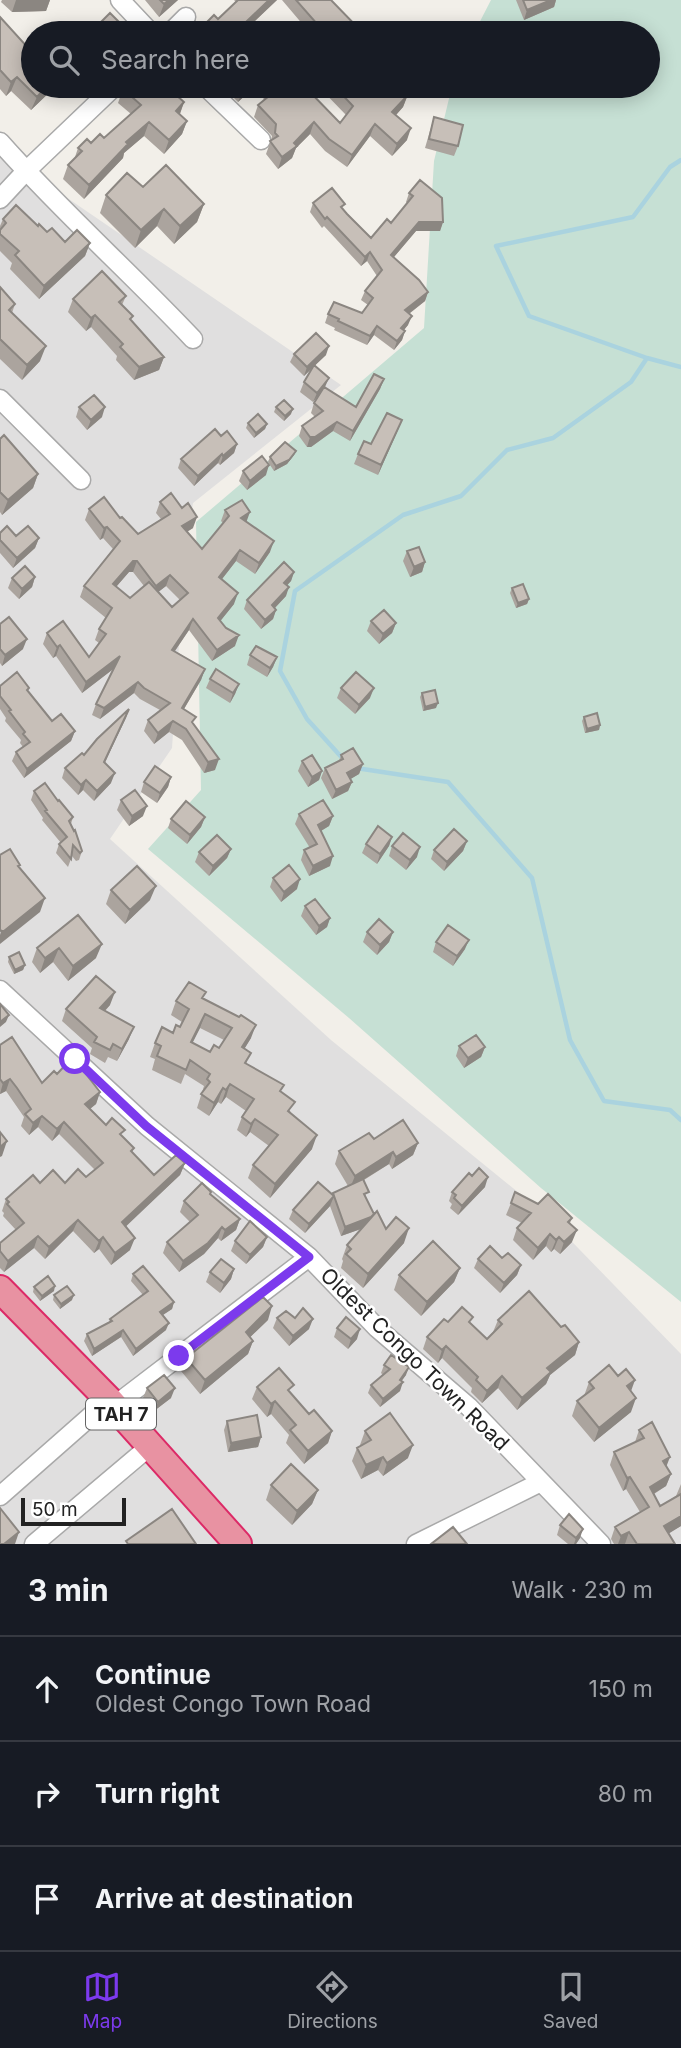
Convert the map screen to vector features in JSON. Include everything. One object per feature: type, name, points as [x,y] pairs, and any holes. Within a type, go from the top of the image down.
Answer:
[{"type":"highway","name":"TAH 7","points":[[0,1290],[111,1403],[234,1543]]},
{"type":"street","points":[[120,0],[140,21]]},
{"type":"street","points":[[181,21],[186,16]]},
{"type":"street","points":[[0,199],[102,98]]},
{"type":"street","points":[[217,98],[261,140]]},
{"type":"street","points":[[0,142],[193,339]]},
{"type":"street","points":[[0,399],[81,480]]},
{"type":"street","name":"Oldest Congo Town Road","points":[[0,990],[146,1126],[309,1257],[377,1328],[469,1407],[601,1544]]},
{"type":"street","points":[[0,1496],[111,1403],[309,1257]]},
{"type":"street","points":[[34,1544],[150,1446]]},
{"type":"street","points":[[416,1544],[541,1482]]},
{"type":"shaded area","points":[[0,152],[341,385],[193,503],[186,543],[172,748],[110,839],[331,1040],[546,1215],[681,1354],[681,1544],[0,1544]]},
{"type":"green space","points":[[491,0],[681,0],[681,1302],[541,1188],[349,1018],[148,849],[201,790],[196,522],[424,328],[434,161],[449,98],[660,98],[660,21],[480,21]]},
{"type":"building","points":[[238,0],[269,0],[247,21],[208,21],[214,15],[218,19]]},
{"type":"building","points":[[296,0],[331,0],[351,21],[314,21]]},
{"type":"building","points":[[523,0],[551,0],[527,10]]},
{"type":"building","points":[[110,13],[118,21],[102,21]]},
{"type":"building","points":[[0,17],[21,40],[21,81],[17,77],[11,82],[0,70]]},
{"type":"building","points":[[133,98],[180,98],[184,102],[176,111],[187,121],[169,140],[149,122],[126,142],[128,144],[89,185],[68,165],[82,151],[78,148],[87,139],[91,143],[100,134],[104,138],[141,105]]},
{"type":"building","points":[[267,98],[316,98],[340,123],[353,106],[345,98],[405,98],[392,112],[411,128],[397,144],[375,124],[352,155],[329,139],[314,122],[294,143],[297,146],[282,157],[270,141],[278,136],[275,133],[276,124],[258,105]]},
{"type":"building","points":[[434,117],[463,125],[458,146],[429,139]]},
{"type":"building","points":[[166,165],[204,204],[180,226],[164,209],[141,230],[106,195],[127,173],[143,187]]},
{"type":"building","points":[[420,180],[442,198],[443,222],[419,222],[391,255],[419,280],[428,292],[405,310],[412,316],[401,328],[405,331],[397,341],[377,326],[370,336],[328,314],[334,302],[362,313],[373,298],[365,291],[382,270],[370,252],[365,257],[327,217],[325,219],[313,203],[332,188],[345,204],[341,207],[371,238],[387,219],[391,223],[413,196],[409,193]]},
{"type":"building","points":[[16,205],[38,226],[39,224],[47,232],[52,228],[65,242],[77,230],[90,243],[44,286],[15,255],[19,251],[0,234],[6,223],[3,219]]},
{"type":"building","points":[[102,271],[126,296],[119,302],[133,316],[130,319],[164,357],[139,367],[120,347],[123,344],[95,315],[91,318],[73,299]]},
{"type":"building","points":[[0,287],[15,304],[9,310],[46,346],[27,365],[0,339]]},
{"type":"building","points":[[316,333],[329,346],[307,367],[294,354]]},
{"type":"building","points":[[314,365],[329,378],[317,393],[304,382]]},
{"type":"building","points":[[374,374],[384,379],[353,431],[337,422],[315,437],[310,437],[302,426],[323,411],[314,403],[324,387],[356,407]]},
{"type":"building","points":[[94,395],[105,407],[91,420],[79,407]]},
{"type":"building","points":[[284,400],[293,409],[285,416],[276,407]]},
{"type":"building","points":[[387,413],[402,420],[381,465],[358,454],[364,441],[371,444]]},
{"type":"building","points":[[258,414],[267,424],[256,433],[248,423]]},
{"type":"building","points":[[215,429],[221,436],[227,431],[237,444],[198,476],[181,459]]},
{"type":"building","points":[[4,435],[38,474],[8,500],[0,492],[0,439]]},
{"type":"building","points":[[285,442],[296,451],[289,460],[276,466],[270,457]]},
{"type":"building","points":[[262,456],[269,465],[250,481],[243,471]]},
{"type":"building","points":[[171,493],[182,508],[188,503],[197,517],[182,526],[202,549],[229,516],[225,510],[242,500],[250,512],[241,518],[274,541],[259,563],[240,550],[219,577],[238,593],[218,618],[226,628],[239,635],[217,650],[193,619],[172,650],[205,669],[182,708],[196,717],[192,722],[219,759],[208,762],[186,729],[173,721],[158,733],[148,720],[170,703],[138,682],[104,708],[96,704],[120,656],[86,682],[60,645],[57,647],[47,633],[63,621],[89,657],[106,634],[99,629],[112,608],[84,586],[120,541],[107,527],[104,528],[89,509],[104,497],[120,518],[138,534],[170,514],[160,502]],"holes":[[[133,561],[137,561],[156,586],[170,575],[188,593],[172,607],[149,582],[130,598],[113,584]]]},
{"type":"building","points":[[7,526],[16,536],[28,526],[39,538],[17,558],[0,540],[0,533]]},
{"type":"building","points":[[419,547],[425,562],[414,567],[407,551]]},
{"type":"building","points":[[284,562],[294,572],[284,583],[289,587],[272,605],[276,610],[265,620],[247,600]]},
{"type":"building","points":[[25,566],[35,577],[22,589],[12,578]]},
{"type":"building","points":[[523,584],[529,599],[518,603],[512,588]]},
{"type":"building","points":[[384,610],[396,623],[383,634],[371,621]]},
{"type":"building","points":[[9,617],[27,639],[5,655],[0,649],[0,624]]},
{"type":"building","points":[[256,646],[277,657],[270,668],[250,655]]},
{"type":"building","points":[[216,669],[239,684],[233,693],[210,679]]},
{"type":"building","points":[[17,672],[29,688],[27,690],[52,721],[61,714],[75,731],[27,769],[16,752],[30,742],[0,696],[0,686]]},
{"type":"building","points":[[356,672],[374,688],[359,705],[341,688]]},
{"type":"building","points":[[435,690],[438,703],[425,707],[422,693]]},
{"type":"building","points":[[129,709],[104,762],[115,773],[97,791],[86,780],[81,785],[65,768],[82,753],[84,755]]},
{"type":"building","points":[[597,713],[600,725],[587,729],[584,717]]},
{"type":"building","points":[[353,748],[363,764],[347,773],[352,782],[336,790],[325,768],[343,759],[341,755]]},
{"type":"building","points":[[312,755],[322,771],[312,777],[302,761]]},
{"type":"building","points":[[155,766],[171,777],[160,793],[144,782]]},
{"type":"building","points":[[45,783],[73,817],[69,821],[82,851],[80,853],[73,845],[71,859],[59,844],[67,837],[45,811],[47,810],[34,791]]},
{"type":"building","points":[[135,790],[147,806],[132,816],[121,800]]},
{"type":"building","points":[[323,800],[333,816],[318,825],[333,856],[313,866],[304,850],[317,844],[299,814]]},
{"type":"building","points":[[186,801],[205,817],[190,835],[171,819]]},
{"type":"building","points":[[378,826],[392,837],[380,854],[366,844]]},
{"type":"building","points":[[454,829],[467,841],[447,862],[434,850]]},
{"type":"building","points":[[403,833],[420,847],[410,860],[392,846]]},
{"type":"building","points":[[217,835],[231,849],[213,866],[199,852]]},
{"type":"building","points":[[10,849],[20,865],[18,866],[45,898],[1,931],[0,855]]},
{"type":"building","points":[[289,865],[300,879],[284,892],[273,878]]},
{"type":"building","points":[[137,866],[156,886],[130,910],[111,890]]},
{"type":"building","points":[[315,899],[330,918],[319,926],[305,906]]},
{"type":"building","points":[[78,915],[102,944],[73,966],[59,948],[45,958],[37,948]]},
{"type":"building","points":[[379,919],[393,932],[380,945],[367,932]]},
{"type":"building","points":[[448,925],[469,940],[457,956],[436,942]]},
{"type":"building","points":[[19,952],[25,965],[15,970],[9,957]]},
{"type":"building","points":[[96,976],[115,992],[100,1008],[134,1027],[122,1049],[113,1044],[110,1050],[94,1042],[97,1037],[66,1009]]},
{"type":"building","points":[[189,982],[206,992],[202,998],[239,1017],[241,1015],[256,1025],[242,1047],[251,1053],[245,1063],[284,1085],[280,1091],[295,1102],[288,1111],[317,1135],[275,1184],[253,1165],[278,1135],[255,1119],[251,1124],[242,1117],[254,1099],[230,1084],[226,1090],[223,1088],[214,1103],[201,1094],[210,1082],[207,1079],[210,1074],[190,1060],[186,1070],[157,1056],[161,1046],[155,1043],[162,1027],[173,1033],[176,1025],[180,1027],[189,1009],[176,1001]],"holes":[[[205,1014],[232,1028],[219,1048],[214,1045],[210,1052],[191,1042]]]},
{"type":"building","points":[[0,1004],[9,1015],[0,1022]]},
{"type":"building","points":[[476,1035],[485,1047],[468,1058],[459,1046]]},
{"type":"building","points":[[12,1037],[42,1083],[54,1071],[57,1074],[73,1057],[88,1071],[86,1074],[100,1092],[85,1104],[106,1125],[112,1118],[125,1130],[120,1134],[134,1148],[131,1151],[154,1175],[176,1155],[185,1163],[122,1222],[135,1238],[115,1253],[103,1237],[99,1241],[78,1220],[49,1247],[38,1236],[8,1261],[0,1251],[0,1243],[24,1223],[7,1204],[9,1202],[6,1199],[33,1175],[40,1183],[53,1170],[65,1183],[78,1169],[86,1177],[103,1163],[64,1122],[57,1129],[42,1116],[33,1123],[25,1114],[31,1109],[17,1088],[10,1079],[3,1083],[0,1079],[0,1045]]},
{"type":"building","points":[[403,1120],[418,1143],[396,1157],[393,1152],[355,1176],[339,1151],[369,1133],[374,1139]]},
{"type":"building","points":[[0,1132],[7,1141],[0,1147]]},
{"type":"building","points":[[479,1168],[488,1177],[462,1206],[452,1192],[469,1173],[472,1176]]},
{"type":"building","points":[[363,1179],[369,1192],[364,1194],[374,1214],[345,1227],[333,1193]]},
{"type":"building","points":[[318,1182],[334,1196],[309,1224],[293,1210]]},
{"type":"building","points":[[202,1183],[210,1194],[240,1219],[225,1230],[222,1227],[208,1243],[183,1261],[167,1242],[198,1215],[184,1201]]},
{"type":"building","points":[[515,1192],[538,1204],[548,1194],[572,1218],[568,1222],[577,1230],[564,1242],[559,1237],[556,1240],[550,1234],[538,1248],[517,1228],[531,1213],[511,1203]]},
{"type":"building","points":[[377,1211],[386,1229],[396,1217],[409,1228],[368,1274],[346,1254],[351,1249],[347,1245]]},
{"type":"building","points":[[250,1221],[267,1237],[250,1255],[235,1241]]},
{"type":"building","points":[[433,1241],[460,1268],[427,1302],[399,1275]]},
{"type":"building","points":[[490,1246],[502,1258],[508,1253],[521,1265],[504,1283],[478,1259]]},
{"type":"building","points":[[221,1259],[234,1269],[224,1283],[210,1272]]},
{"type":"building","points":[[143,1266],[174,1302],[160,1312],[169,1323],[136,1349],[123,1330],[94,1349],[87,1334],[112,1321],[110,1319],[148,1291],[133,1274]]},
{"type":"building","points":[[48,1276],[55,1286],[42,1296],[34,1287]]},
{"type":"building","points":[[67,1286],[74,1295],[61,1304],[54,1295]]},
{"type":"building","points":[[529,1291],[561,1327],[565,1325],[579,1342],[547,1368],[551,1372],[522,1398],[502,1376],[487,1391],[476,1380],[478,1377],[446,1346],[442,1350],[427,1337],[444,1319],[448,1322],[462,1307],[473,1317],[469,1322],[487,1339],[502,1324],[498,1320]]},
{"type":"building","points":[[263,1297],[272,1306],[246,1332],[253,1341],[205,1380],[186,1358]]},
{"type":"building","points":[[303,1308],[313,1319],[293,1336],[277,1318],[286,1311],[295,1318]]},
{"type":"building","points":[[346,1317],[360,1329],[351,1339],[337,1328]]},
{"type":"building","points":[[391,1355],[409,1367],[400,1380],[403,1382],[383,1399],[371,1385],[390,1369],[384,1365]]},
{"type":"building","points":[[609,1365],[618,1376],[626,1369],[635,1380],[627,1386],[636,1398],[599,1428],[577,1401],[594,1388],[589,1382]]},
{"type":"building","points":[[279,1368],[294,1385],[288,1390],[309,1414],[314,1410],[332,1431],[308,1451],[290,1430],[296,1425],[275,1401],[271,1404],[257,1387]]},
{"type":"building","points":[[164,1375],[175,1388],[158,1402],[147,1388]]},
{"type":"building","points":[[390,1413],[413,1445],[387,1463],[383,1457],[366,1465],[357,1448],[371,1440],[365,1431]]},
{"type":"building","points":[[257,1415],[261,1437],[231,1443],[227,1421]]},
{"type":"building","points":[[652,1422],[670,1457],[663,1461],[671,1474],[650,1487],[660,1506],[681,1494],[681,1516],[664,1526],[675,1544],[637,1544],[629,1532],[621,1536],[615,1527],[649,1507],[630,1477],[627,1478],[614,1452],[644,1438],[639,1430]]},
{"type":"building","points":[[291,1464],[318,1490],[297,1511],[271,1485]]},
{"type":"building","points":[[0,1508],[19,1532],[4,1544],[0,1544]]},
{"type":"building","points":[[172,1509],[196,1544],[128,1544],[126,1541]]},
{"type":"building","points":[[569,1514],[583,1529],[576,1538],[560,1525]]},
{"type":"building","points":[[453,1527],[467,1544],[431,1544]]},
{"type":"waterway","points":[[681,160],[670,167],[633,217],[496,246],[529,316],[647,358],[681,367]]},
{"type":"waterway","points":[[344,760],[307,719],[280,671],[295,591],[403,515],[461,496],[507,450],[553,438],[631,382],[647,358]]},
{"type":"waterway","points":[[356,768],[448,782],[532,878],[570,1040],[604,1101],[670,1110],[681,1120]]},
{"type":"route","points":[[75,1059],[146,1126],[309,1257],[179,1356]]}]
